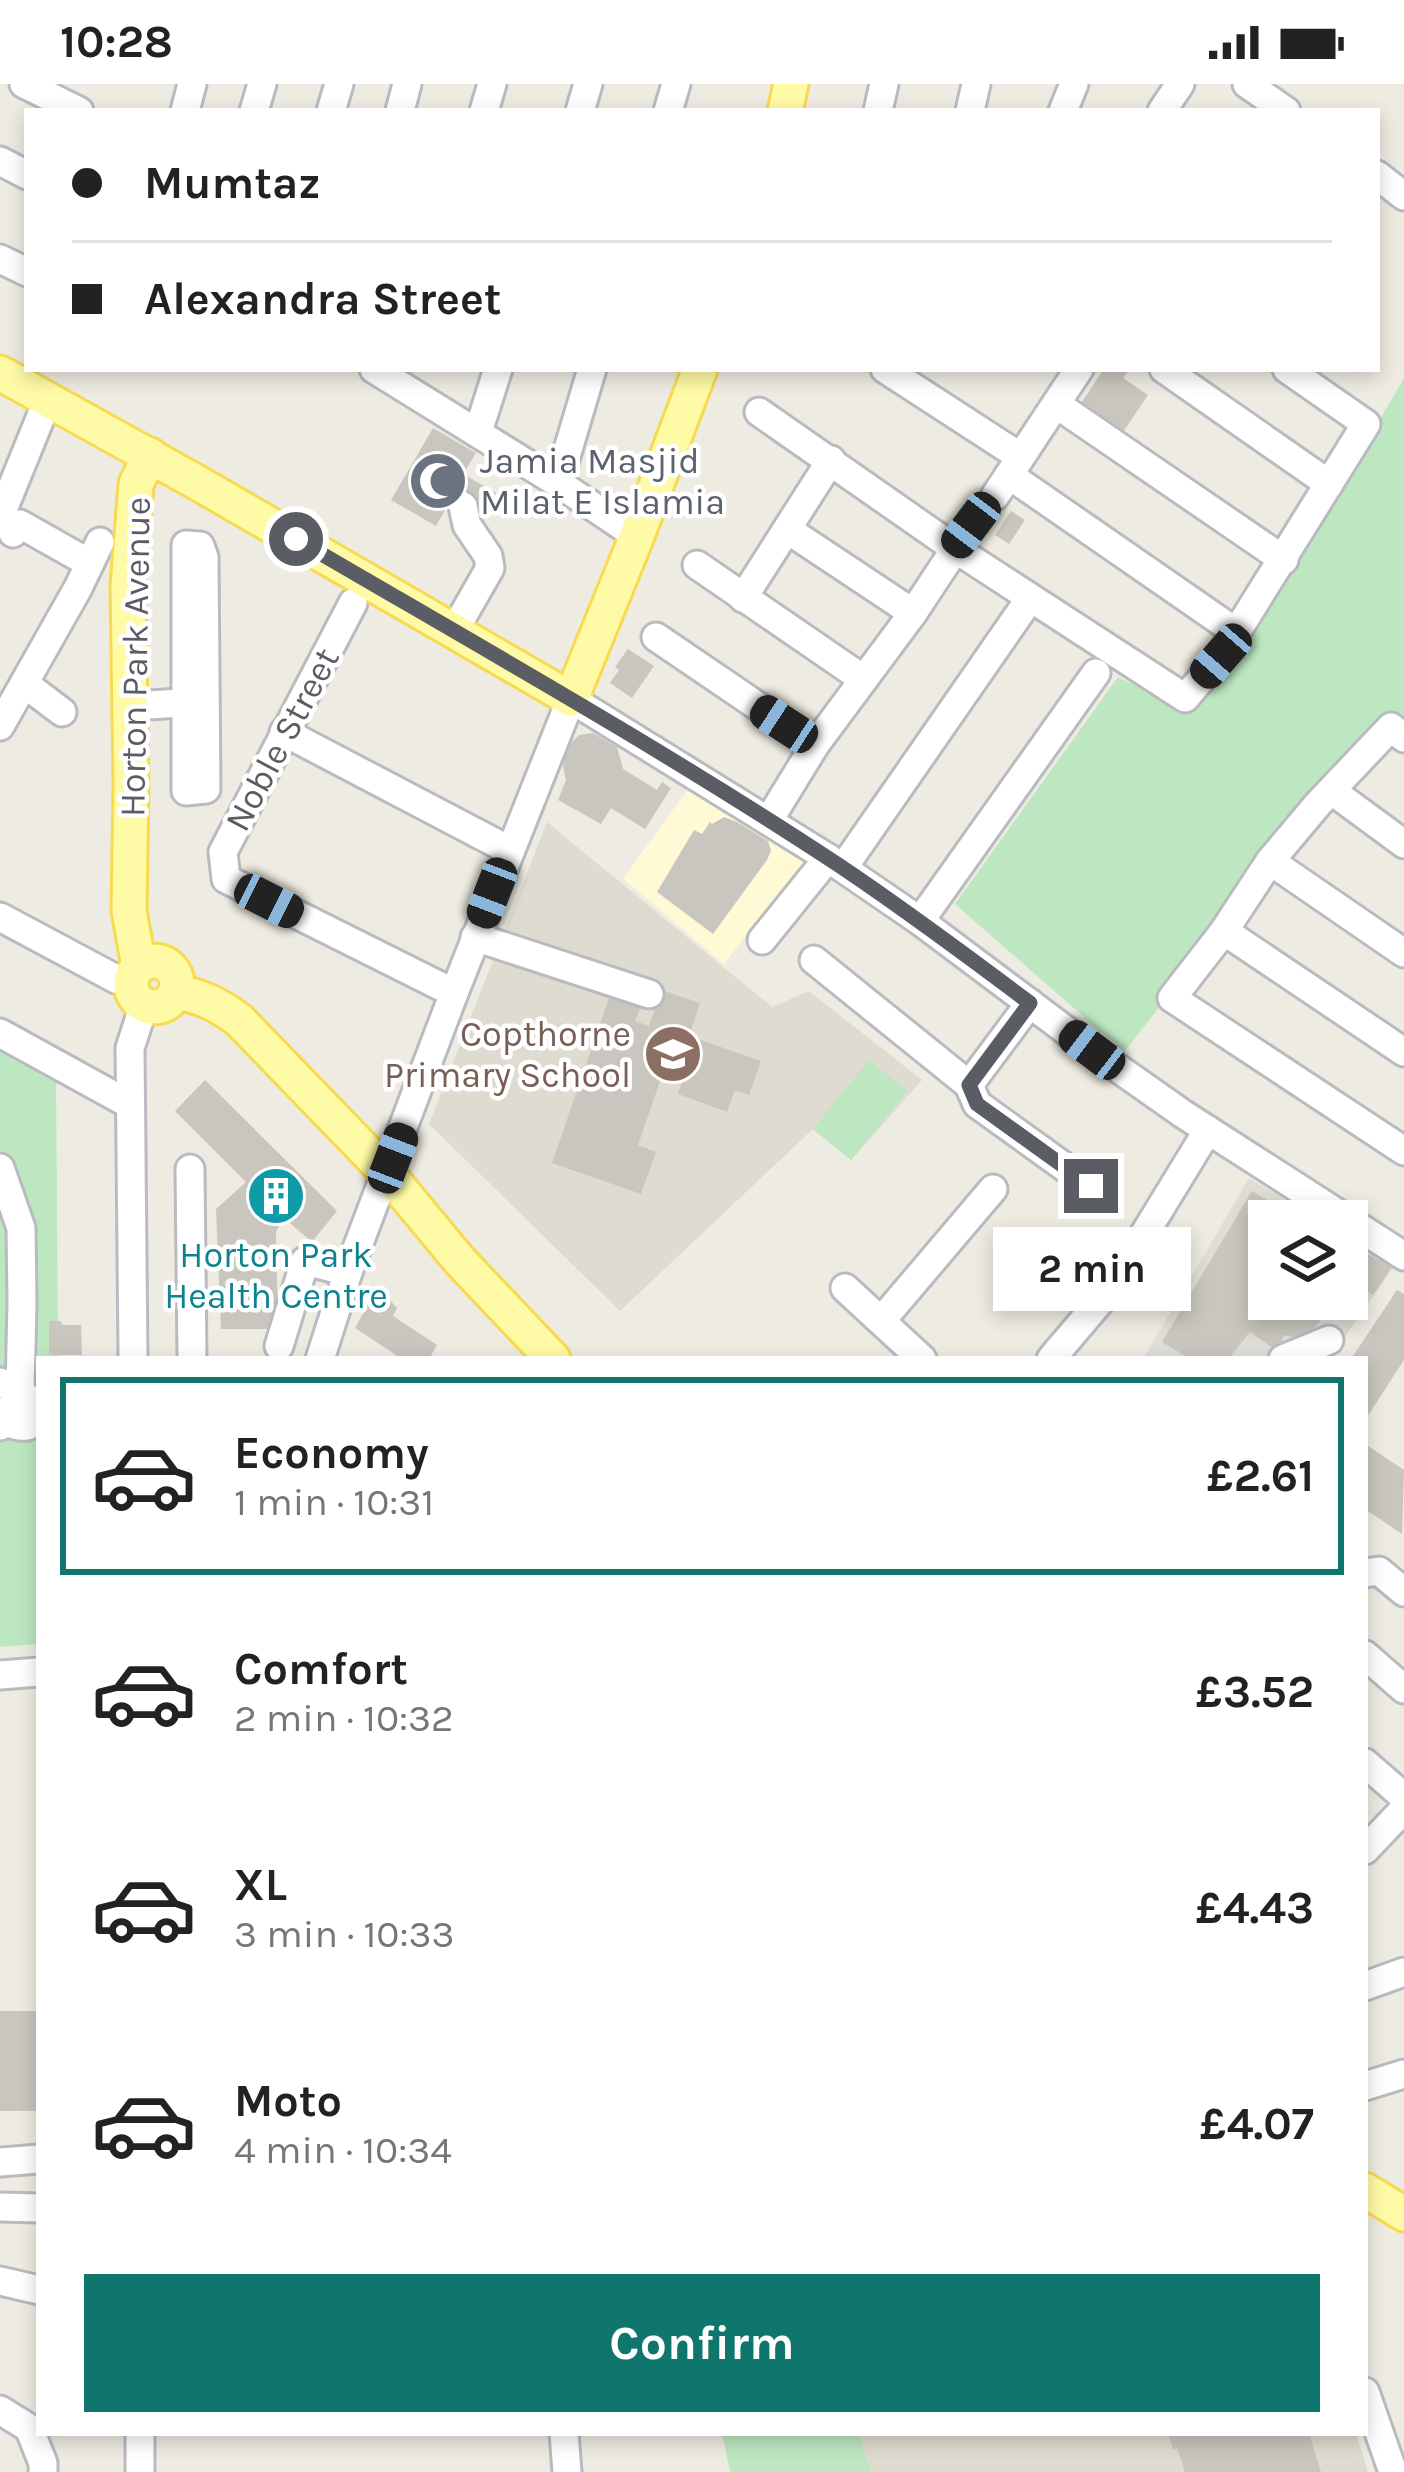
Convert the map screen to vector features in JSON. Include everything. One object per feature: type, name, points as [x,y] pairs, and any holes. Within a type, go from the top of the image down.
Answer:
[{"type":"main road","points":[[0,373],[48,399],[143,470],[188,478],[571,698],[699,372]]},
{"type":"main road","name":"Horton Park Avenue","points":[[143,470],[128,585],[128,911],[144,982]]},
{"type":"main road","points":[[144,982],[220,1005],[239,1020],[387,1173],[460,1261],[550,1356]]},
{"type":"main road","points":[[1368,2192],[1404,2214]]},
{"type":"street","points":[[24,84],[73,108]]},
{"type":"street","points":[[478,432],[497,372]]},
{"type":"street","points":[[558,482],[591,372]]},
{"type":"street","points":[[888,372],[1008,476],[1230,643]]},
{"type":"street","points":[[1008,476],[1077,372]]},
{"type":"street","points":[[1174,372],[1329,484]]},
{"type":"street","points":[[759,412],[962,536],[1185,698],[1230,643],[1366,424],[1291,372]]},
{"type":"street","points":[[405,378],[637,536]]},
{"type":"street","points":[[0,726],[95,553],[20,524],[7,525],[48,399]]},
{"type":"street","points":[[1056,404],[1283,560]]},
{"type":"street","points":[[743,598],[831,460]]},
{"type":"street","points":[[454,631],[490,568],[488,556],[467,526],[463,506]]},
{"type":"street","points":[[788,530],[913,613]]},
{"type":"street","points":[[769,820],[815,745],[913,613],[962,536]]},
{"type":"street","points":[[697,565],[863,679]]},
{"type":"street","name":"Noble Street","points":[[353,603],[223,852],[226,879],[454,993]]},
{"type":"street","points":[[762,940],[836,863],[1022,610]]},
{"type":"street","points":[[656,638],[815,745]]},
{"type":"street","points":[[920,921],[1096,673]]},
{"type":"street","points":[[25,684],[62,712]]},
{"type":"street","points":[[321,1356],[348,1272],[475,937],[571,698],[836,863],[1092,1050],[1404,1256]]},
{"type":"street","points":[[130,706],[195,702]]},
{"type":"street","points":[[1404,738],[1390,727],[1332,791],[1270,861],[1172,998],[1404,1151]]},
{"type":"street","points":[[284,732],[509,850]]},
{"type":"street","points":[[1332,791],[1404,844]]},
{"type":"street","points":[[1270,861],[1404,953]]},
{"type":"street","points":[[0,916],[144,982]]},
{"type":"street","points":[[1224,931],[1404,1052]]},
{"type":"street","points":[[475,937],[649,994]]},
{"type":"street","points":[[814,960],[969,1085],[977,1104],[1091,1186]]},
{"type":"street","name":"Horton Park Avenue","points":[[133,1356],[130,1048],[144,982]]},
{"type":"street","points":[[969,1085],[1030,1003]]},
{"type":"street","points":[[0,1033],[129,1104]]},
{"type":"street","points":[[1054,1356],[1112,1287],[1208,1130]]},
{"type":"street","points":[[0,1168],[21,1228],[10,1387],[1,1422],[24,1428],[36,1422]]},
{"type":"street","points":[[190,1168],[191,1356]]},
{"type":"street","points":[[881,1321],[993,1190]]},
{"type":"street","points":[[279,1346],[305,1261],[348,1272]]},
{"type":"street","points":[[845,1288],[919,1356]]},
{"type":"street","points":[[1290,1356],[1329,1340]]},
{"type":"street","points":[[10,1387],[36,1406]]},
{"type":"street","points":[[1368,1658],[1404,1690]]},
{"type":"street","points":[[0,1675],[36,1672]]},
{"type":"street","points":[[1368,1766],[1404,1797]]},
{"type":"street","points":[[1368,1847],[1404,1809]]},
{"type":"street","points":[[1368,1985],[1404,1972]]},
{"type":"street","points":[[1368,2085],[1404,2074]]},
{"type":"street","points":[[0,2162],[36,2159]]},
{"type":"street","points":[[0,2206],[36,2208]]},
{"type":"street","points":[[0,2281],[36,2289]]},
{"type":"street","points":[[1368,2401],[1393,2472]]},
{"type":"street","points":[[0,2410],[29,2428],[43,2472]]},
{"type":"street","points":[[140,2436],[140,2472]]},
{"type":"street","points":[[564,2436],[567,2472]]},
{"type":"shaded area","points":[[691,785],[805,860],[724,964],[623,879]]},
{"type":"shaded area","name":"Copthorne Primary School","points":[[547,822],[772,1007],[809,991],[922,1080],[851,1160],[813,1129],[620,1311],[429,1124]]},
{"type":"shaded area","points":[[1249,1178],[1286,1200],[1248,1200],[1248,1320],[1357,1320],[1331,1356],[1145,1356]]},
{"type":"shaded area","points":[[1368,1248],[1396,1264],[1368,1304]]},
{"type":"shaded area","points":[[860,2436],[1357,2436],[1368,2472],[871,2472]]},
{"type":"green space","points":[[1404,378],[1404,719],[1392,711],[1124,1052],[955,904],[1118,677],[1184,709],[1252,637]]},
{"type":"green space","points":[[0,1037],[56,1068],[58,1356],[36,1356],[36,1644],[0,1647]]},
{"type":"green space","points":[[869,1060],[907,1091],[851,1160],[813,1129]]},
{"type":"green space","points":[[723,2436],[860,2436],[871,2472],[730,2472]]},
{"type":"building","points":[[1102,372],[1127,372],[1123,378],[1148,395],[1119,438],[1077,409]]},
{"type":"building","name":"Jamia Masjid Milat E Islamia","points":[[433,428],[476,453],[463,474],[496,493],[489,506],[458,488],[436,526],[391,500]]},
{"type":"building","points":[[1011,511],[1025,520],[1009,544],[995,535]]},
{"type":"building","points":[[628,649],[654,666],[632,698],[610,683]]},
{"type":"building","points":[[593,733],[617,747],[623,769],[657,790],[662,782],[671,788],[645,829],[611,808],[601,824],[558,800],[566,780],[567,747],[579,735]]},
{"type":"building","points":[[724,817],[768,841],[771,851],[713,934],[657,892],[694,830],[702,834],[710,822]]},
{"type":"building","points":[[662,990],[700,1003],[689,1036],[761,1061],[749,1095],[735,1090],[727,1112],[678,1094],[686,1071],[666,1064],[638,1145],[656,1152],[641,1194],[552,1163],[610,995],[641,1006],[635,1021],[649,1026]]},
{"type":"building","name":"Horton Park Health Centre","points":[[205,1080],[337,1211],[312,1242],[283,1217],[276,1232],[278,1329],[221,1329],[216,1209],[246,1182],[175,1111]]},
{"type":"building","points":[[1252,1191],[1267,1200],[1248,1200],[1248,1320],[1321,1320],[1305,1340],[1284,1335],[1277,1351],[1250,1332],[1230,1356],[1185,1356],[1162,1342]]},
{"type":"building","points":[[1368,1255],[1392,1267],[1373,1295],[1368,1292]]},
{"type":"building","points":[[378,1287],[397,1308],[393,1316],[437,1345],[431,1356],[397,1356],[355,1328]]},
{"type":"building","points":[[1397,1290],[1404,1294],[1404,1360],[1368,1415],[1368,1356],[1353,1356]]},
{"type":"building","points":[[49,1321],[81,1325],[82,1355],[49,1352]]},
{"type":"building","points":[[1368,1446],[1404,1470],[1402,1534],[1368,1511]]},
{"type":"building","points":[[0,2011],[36,2011],[36,2111],[0,2111]]},
{"type":"building","points":[[1169,2436],[1310,2436],[1321,2472],[1185,2472],[1177,2448],[1173,2450]]},
{"type":"place","name":"Jamia Masjid Milat E Islamia","points":[[438,481]]},
{"type":"place","name":"Copthorne Primary School","points":[[673,1054]]},
{"type":"place","name":"Horton Park Health Centre","points":[[276,1196]]},
{"type":"route","points":[[296,539],[571,698],[769,820],[920,921],[1030,1003],[969,1085],[977,1104],[1091,1186]]}]
